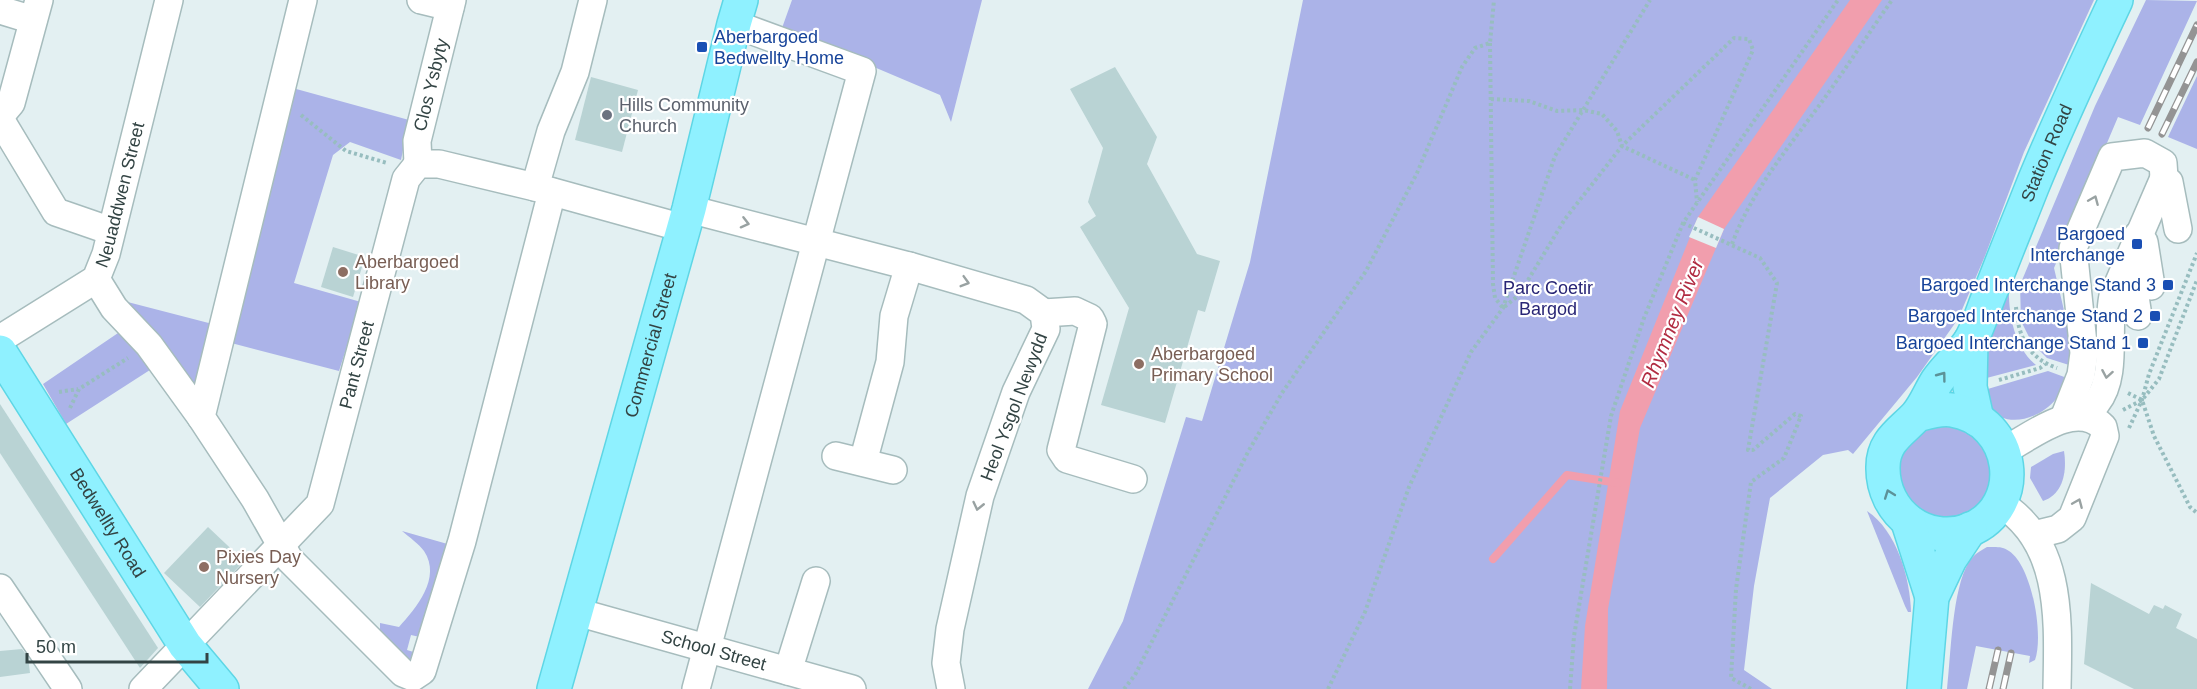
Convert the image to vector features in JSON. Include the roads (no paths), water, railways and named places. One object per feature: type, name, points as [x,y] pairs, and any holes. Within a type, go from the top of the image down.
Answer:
[{"type":"main road","name":"Station Road","points":[[2004,451],[2007,477],[2004,494],[1985,520],[1970,529],[1949,535],[1927,532],[1908,522],[1898,513],[1887,495],[1882,466],[1888,445],[1899,430],[1917,415],[1939,379],[1971,340],[2054,133],[2116,0]]},
{"type":"main road","name":"Commercial Street","points":[[554,689],[578,612],[686,218],[738,12]]},
{"type":"main road","name":"Station Road","points":[[1971,340],[1970,387],[1977,419]]},
{"type":"main road","name":"Bedwellty Road","points":[[0,352],[185,645],[222,689]]},
{"type":"main road","points":[[1917,415],[1936,410],[1952,410],[1977,419],[1996,435],[2004,451]]},
{"type":"main road","name":"Station Road","points":[[1908,522],[1932,597]]},
{"type":"main road","name":"Station Road","points":[[1924,689],[1932,597],[1950,559],[1970,529]]},
{"type":"street","name":"Neuaddwen Street","points":[[0,339],[96,279],[111,231],[169,0]]},
{"type":"street","points":[[201,417],[303,0]]},
{"type":"street","name":"Clos Ysbyty","points":[[418,164],[417,141],[451,4],[421,0]]},
{"type":"street","points":[[96,279],[114,308],[149,345],[201,417],[255,499],[289,559],[403,673],[413,677],[422,671],[462,541],[543,189],[551,131],[575,72],[594,0]]},
{"type":"street","points":[[0,10],[36,10],[11,103],[0,117],[56,212],[111,231]]},
{"type":"street","points":[[696,689],[709,649],[862,71],[738,12]]},
{"type":"street","points":[[2004,451],[2074,416],[2098,402],[2106,383],[2111,355],[2109,313],[2113,296],[2164,178],[2163,163],[2145,153],[2112,158],[2073,248],[2084,353],[2074,416]]},
{"type":"street","points":[[418,164],[439,164],[543,189],[686,218]]},
{"type":"street","name":"Pant Street","points":[[143,689],[320,504],[406,179],[418,164]]},
{"type":"street","points":[[2164,178],[2169,182],[2178,229]]},
{"type":"street","points":[[2151,207],[2156,212],[2164,254]]},
{"type":"street","name":"Heol Ysgol Newydd","points":[[686,218],[815,242],[909,266],[1026,300],[1044,313],[1046,329],[1016,392],[980,496],[950,629],[946,663],[951,689]]},
{"type":"street","points":[[2138,235],[2144,242],[2151,286]]},
{"type":"street","points":[[863,462],[890,362],[894,316],[909,266]]},
{"type":"street","points":[[2126,266],[2131,271],[2138,316]]},
{"type":"street","points":[[2113,296],[2118,300],[2126,344]]},
{"type":"street","points":[[1044,313],[1075,311],[1090,318],[1093,324],[1061,450],[1067,459],[1133,479]]},
{"type":"street","points":[[2034,535],[2058,529],[2072,518],[2105,436],[2100,423],[2074,416]]},
{"type":"street","points":[[836,456],[893,470]]},
{"type":"street","points":[[1999,503],[2011,510],[2034,535],[2049,569],[2056,608],[2057,689]]},
{"type":"street","points":[[788,671],[816,581]]},
{"type":"street","points":[[0,588],[68,689]]},
{"type":"street","name":"School Street","points":[[578,612],[852,689]]},
{"type":"water","name":"Rhymney River","points":[[1850,0],[1882,0],[1724,229],[1640,428],[1608,609],[1607,689],[1581,689],[1585,626],[1620,411],[1698,217]]},
{"type":"waterway","points":[[1493,559],[1567,475],[1618,483]]},
{"type":"railway","points":[[2148,128],[2197,25]]},
{"type":"railway","points":[[2162,134],[2197,62]]},
{"type":"railway","points":[[1989,689],[1998,650]]},
{"type":"railway","points":[[2003,689],[2011,653]]},
{"type":"place","name":"Aberbargoed Bedwellty Home","points":[[702,47]]},
{"type":"place","name":"Hills Community Church","points":[[607,115]]},
{"type":"place","name":"Bargoed Interchange","points":[[2137,244]]},
{"type":"place","name":"Aberbargoed Library","points":[[343,272]]},
{"type":"place","name":"Bargoed Interchange Stand 3","points":[[2168,285]]},
{"type":"place","name":"Bargoed Interchange Stand 2","points":[[2155,316]]},
{"type":"place","name":"Bargoed Interchange Stand 1","points":[[2143,343]]},
{"type":"place","name":"Aberbargoed Primary School","points":[[1139,364]]},
{"type":"place","name":"Pixies Day Nursery","points":[[204,567]]},
{"type":"park label","name":"Parc Coetir Bargod","points":[[1548,298]]}]
